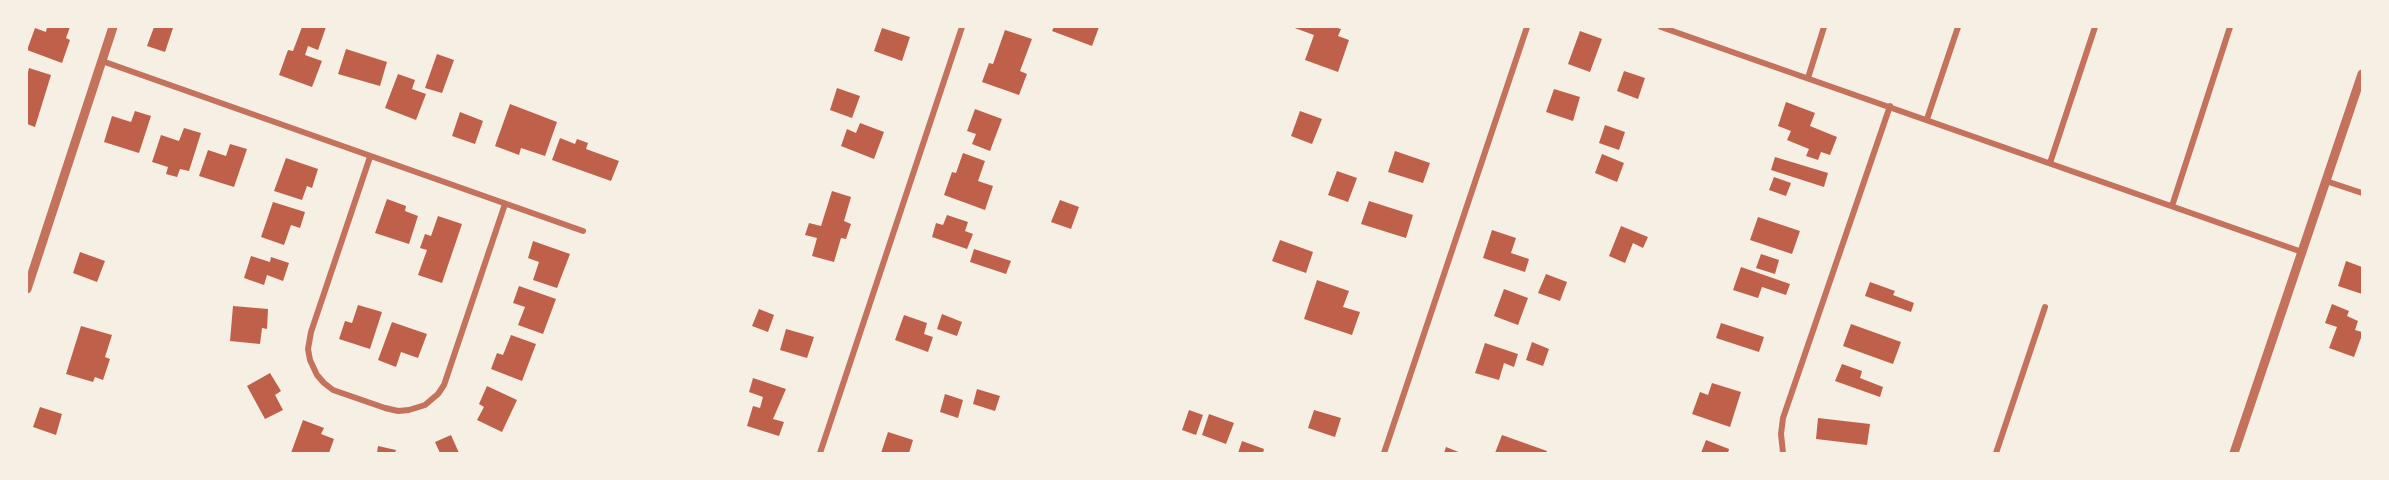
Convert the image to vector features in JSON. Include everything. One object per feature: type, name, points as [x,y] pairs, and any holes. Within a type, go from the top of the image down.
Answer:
[{"type":"street","points":[[27,289],[113,27]]},
{"type":"street","points":[[820,453],[962,27]]},
{"type":"street","points":[[1384,453],[1527,27]]},
{"type":"street","points":[[1661,27],[2302,252]]},
{"type":"street","points":[[1808,78],[1824,27]]},
{"type":"street","points":[[1928,119],[1958,27]]},
{"type":"street","points":[[2050,163],[2096,27]]},
{"type":"street","points":[[2172,206],[2230,27]]},
{"type":"street","points":[[102,61],[583,231]]},
{"type":"street","points":[[2234,453],[2362,74]]},
{"type":"street","points":[[1783,453],[1781,434],[1783,418],[1890,106]]},
{"type":"street","points":[[370,157],[311,332],[308,349],[317,375],[333,390],[398,411],[425,405],[438,394],[444,385],[505,204]]},
{"type":"street","points":[[2326,181],[2362,193]]},
{"type":"street","points":[[1996,453],[2045,307]]},
{"type":"building","points":[[47,27],[70,27],[66,38],[70,40],[62,63],[27,50],[35,28],[46,32]]},
{"type":"building","points":[[154,27],[173,28],[165,52],[147,46]]},
{"type":"building","points":[[302,27],[326,27],[318,50],[308,46],[305,55],[322,61],[312,87],[279,75],[288,50],[293,51]]},
{"type":"building","points":[[1054,27],[1099,27],[1092,46],[1052,31]]},
{"type":"building","points":[[1292,27],[1341,29],[1338,36],[1349,40],[1338,72],[1305,60],[1314,35]]},
{"type":"building","points":[[882,28],[910,37],[902,61],[874,51]]},
{"type":"building","points":[[1005,30],[1032,39],[1020,71],[1027,74],[1019,95],[982,82],[989,63],[993,64]]},
{"type":"building","points":[[1580,31],[1602,39],[1590,72],[1568,64]]},
{"type":"building","points":[[346,49],[387,62],[380,86],[338,74]]},
{"type":"building","points":[[437,54],[454,60],[442,93],[425,88]]},
{"type":"building","points":[[29,68],[51,75],[35,127],[27,124]]},
{"type":"building","points":[[1624,71],[1645,78],[1638,99],[1617,91]]},
{"type":"building","points":[[398,74],[415,80],[412,89],[426,94],[416,120],[385,108]]},
{"type":"building","points":[[837,88],[860,96],[852,118],[830,110]]},
{"type":"building","points":[[1554,89],[1580,97],[1573,121],[1546,112]]},
{"type":"building","points":[[1786,102],[1815,113],[1810,126],[1837,137],[1830,155],[1821,152],[1818,160],[1806,156],[1809,149],[1787,140],[1791,131],[1778,126]]},
{"type":"building","points":[[510,104],[557,122],[545,156],[521,148],[519,155],[495,146]]},
{"type":"building","points":[[975,109],[1002,119],[990,151],[972,144],[976,134],[967,131]]},
{"type":"building","points":[[135,111],[151,116],[139,153],[104,142],[112,116],[131,122]]},
{"type":"building","points":[[1300,111],[1322,119],[1312,144],[1291,136]]},
{"type":"building","points":[[460,112],[483,121],[475,144],[452,136]]},
{"type":"building","points":[[860,123],[884,132],[874,159],[841,146],[847,129],[856,133]]},
{"type":"building","points":[[1605,125],[1625,132],[1619,150],[1599,143]]},
{"type":"building","points":[[184,128],[201,133],[189,171],[180,169],[177,177],[166,174],[168,167],[152,162],[161,135],[179,141]]},
{"type":"building","points":[[560,138],[575,144],[577,139],[588,143],[586,149],[619,161],[611,181],[552,160]]},
{"type":"building","points":[[230,144],[247,149],[234,187],[199,176],[208,150],[226,156]]},
{"type":"building","points":[[1395,151],[1430,163],[1423,183],[1388,172]]},
{"type":"building","points":[[963,153],[985,161],[978,181],[993,186],[985,210],[944,195],[952,172],[956,173]]},
{"type":"building","points":[[1602,154],[1624,163],[1617,182],[1595,173]]},
{"type":"building","points":[[1775,157],[1828,173],[1824,187],[1771,170]]},
{"type":"building","points":[[286,158],[318,169],[312,188],[307,186],[302,200],[274,191]]},
{"type":"building","points":[[1337,171],[1357,178],[1348,202],[1328,195]]},
{"type":"building","points":[[1774,177],[1791,183],[1786,196],[1769,190]]},
{"type":"building","points":[[832,191],[851,197],[844,221],[851,224],[846,239],[841,238],[834,262],[812,256],[817,238],[805,235],[809,223],[821,226]]},
{"type":"building","points":[[387,199],[406,206],[405,211],[418,216],[409,244],[375,233]]},
{"type":"building","points":[[1060,200],[1079,207],[1071,229],[1051,222]]},
{"type":"building","points":[[1369,201],[1413,215],[1406,238],[1361,224]]},
{"type":"building","points":[[273,202],[305,212],[300,228],[291,225],[284,245],[261,237]]},
{"type":"building","points":[[947,215],[968,222],[965,231],[973,234],[967,249],[932,237],[936,223],[943,225]]},
{"type":"building","points":[[438,216],[462,224],[442,283],[418,275],[427,250],[420,248],[425,234],[431,236]]},
{"type":"building","points":[[1758,217],[1800,231],[1792,254],[1750,240]]},
{"type":"building","points":[[1621,226],[1648,237],[1643,248],[1633,243],[1625,263],[1609,256]]},
{"type":"building","points":[[1492,230],[1516,238],[1511,253],[1529,259],[1525,272],[1483,258]]},
{"type":"building","points":[[1280,240],[1313,252],[1306,273],[1272,261]]},
{"type":"building","points":[[533,241],[570,254],[557,288],[533,280],[539,262],[528,258]]},
{"type":"building","points":[[974,249],[1011,261],[1006,274],[970,262]]},
{"type":"building","points":[[80,252],[105,261],[97,282],[73,273]]},
{"type":"building","points":[[1761,254],[1779,260],[1775,274],[1756,268]]},
{"type":"building","points":[[251,256],[270,262],[271,257],[289,263],[283,281],[267,275],[264,285],[244,278]]},
{"type":"building","points":[[2346,261],[2362,267],[2362,294],[2338,286]]},
{"type":"building","points":[[1741,267],[1790,284],[1786,295],[1762,287],[1758,298],[1733,290]]},
{"type":"building","points":[[1546,274],[1567,282],[1560,301],[1538,293]]},
{"type":"building","points":[[1317,280],[1349,291],[1343,307],[1360,312],[1352,335],[1304,319]]},
{"type":"building","points":[[1870,282],[1895,291],[1893,295],[1914,303],[1911,312],[1865,296]]},
{"type":"building","points":[[519,286],[556,299],[543,334],[518,325],[525,307],[513,303]]},
{"type":"building","points":[[1504,289],[1528,298],[1518,325],[1494,316]]},
{"type":"building","points":[[2332,304],[2349,311],[2347,316],[2358,321],[2355,330],[2362,332],[2362,335],[2354,357],[2329,348],[2337,327],[2325,323]]},
{"type":"building","points":[[358,305],[382,312],[370,349],[339,339],[345,321],[352,323]]},
{"type":"building","points":[[233,306],[268,309],[267,329],[262,328],[260,344],[230,341]]},
{"type":"building","points":[[759,309],[774,315],[768,332],[752,326]]},
{"type":"building","points":[[942,314],[962,322],[957,336],[937,329]]},
{"type":"building","points":[[904,315],[927,323],[924,334],[933,337],[928,352],[895,340]]},
{"type":"building","points":[[392,322],[427,334],[418,358],[401,352],[396,367],[378,360]]},
{"type":"building","points":[[1721,323],[1764,337],[1759,352],[1716,338]]},
{"type":"building","points":[[1851,324],[1901,342],[1893,364],[1843,346]]},
{"type":"building","points":[[81,326],[112,335],[105,357],[110,359],[103,380],[95,377],[93,382],[66,374]]},
{"type":"building","points":[[786,329],[814,337],[807,358],[780,350]]},
{"type":"building","points":[[511,335],[536,344],[522,381],[491,369],[497,353],[503,355]]},
{"type":"building","points":[[1532,342],[1549,349],[1543,366],[1526,360]]},
{"type":"building","points":[[1485,343],[1518,354],[1514,367],[1504,363],[1499,380],[1475,373]]},
{"type":"building","points":[[1842,364],[1862,371],[1860,378],[1883,387],[1880,397],[1835,381]]},
{"type":"building","points":[[270,373],[281,391],[275,395],[283,410],[265,419],[247,386]]},
{"type":"building","points":[[753,378],[786,389],[773,419],[784,422],[779,436],[747,426],[753,406],[760,408],[763,397],[749,392]]},
{"type":"building","points":[[1712,383],[1741,392],[1730,427],[1692,414],[1700,392],[1708,395]]},
{"type":"building","points":[[487,386],[517,400],[502,432],[477,420],[484,407],[479,404]]},
{"type":"building","points":[[977,389],[1000,396],[995,411],[973,404]]},
{"type":"building","points":[[945,394],[963,400],[958,418],[940,412]]},
{"type":"building","points":[[40,407],[62,414],[56,435],[33,427]]},
{"type":"building","points":[[1189,410],[1203,415],[1196,435],[1182,430]]},
{"type":"building","points":[[1314,410],[1341,418],[1335,437],[1308,428]]},
{"type":"building","points":[[1209,414],[1234,423],[1226,444],[1202,435]]},
{"type":"building","points":[[1818,418],[1870,424],[1867,445],[1816,439]]},
{"type":"building","points":[[303,420],[324,428],[321,434],[334,439],[329,453],[291,453]]},
{"type":"building","points":[[888,432],[913,440],[909,453],[881,453]]},
{"type":"building","points":[[451,435],[459,453],[440,453],[435,442]]},
{"type":"building","points":[[1502,435],[1547,451],[1546,453],[1495,453]]},
{"type":"building","points":[[1706,440],[1729,449],[1728,453],[1701,453]]},
{"type":"building","points":[[1242,441],[1264,449],[1263,453],[1238,453]]},
{"type":"building","points":[[378,446],[396,450],[395,453],[377,453]]},
{"type":"building","points":[[1446,447],[1461,453],[1444,453]]}]
